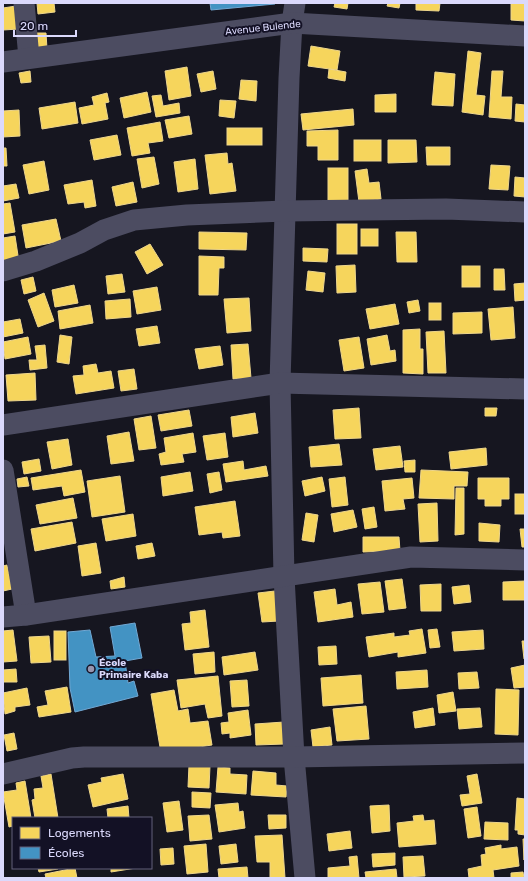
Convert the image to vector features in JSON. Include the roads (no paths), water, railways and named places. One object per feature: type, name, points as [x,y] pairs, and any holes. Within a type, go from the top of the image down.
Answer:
[{"type":"street","points":[[24,3],[29,58]]},
{"type":"street","points":[[294,13],[285,211],[280,383],[284,577],[294,757],[305,878]]},
{"type":"street","name":"Avenue Bulende","points":[[3,62],[294,13],[525,36]]},
{"type":"street","points":[[3,271],[36,261],[80,243],[104,230],[134,220],[187,215],[285,211],[446,209],[525,212]]},
{"type":"street","points":[[3,424],[280,383],[525,389]]},
{"type":"street","points":[[3,470],[26,614]]},
{"type":"street","points":[[3,617],[284,577],[411,557],[525,560]]},
{"type":"street","points":[[3,774],[72,758],[84,757],[294,757],[525,754]]},
{"type":"place","name":"École Primaire Kaba","points":[[91,669]]}]
